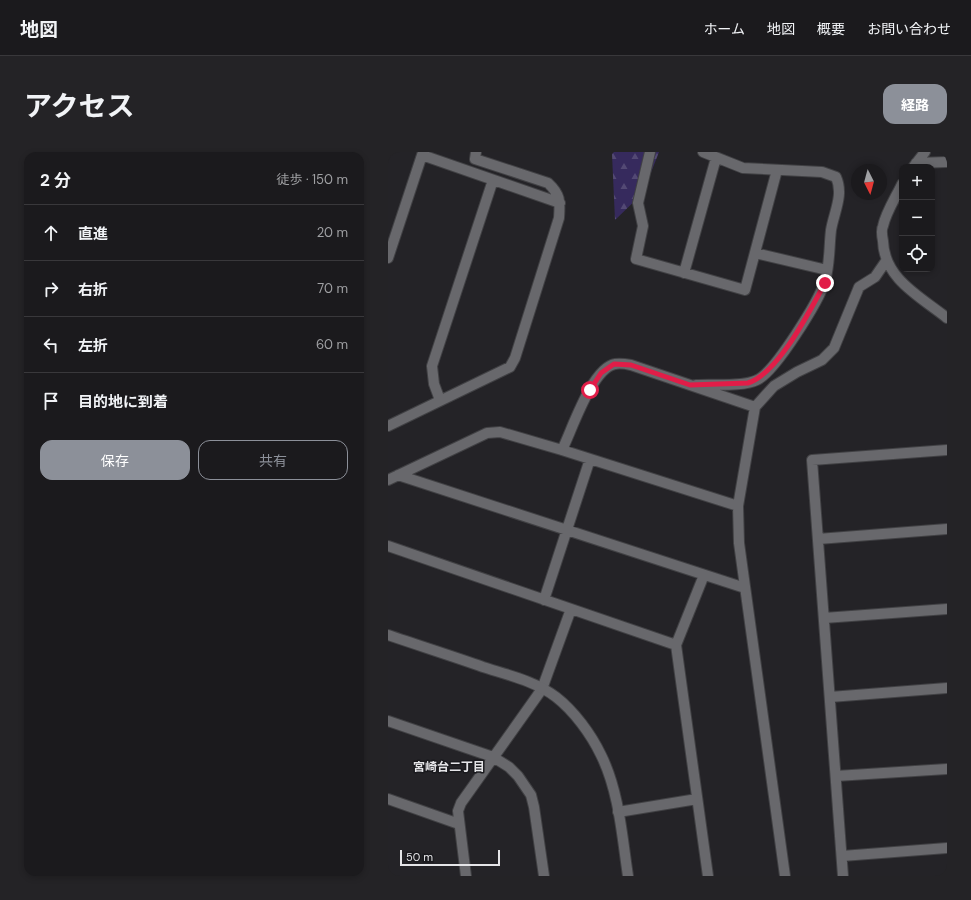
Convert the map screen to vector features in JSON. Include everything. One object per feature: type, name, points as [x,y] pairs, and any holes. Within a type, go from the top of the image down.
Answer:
[{"type":"street","points":[[388,426],[510,367],[515,358],[559,218],[560,203],[556,191],[548,183],[475,159],[476,152]]},
{"type":"street","points":[[650,152],[638,203],[643,226],[636,259],[745,290],[778,170]]},
{"type":"street","points":[[690,385],[748,383],[758,380],[765,374],[803,325],[825,283],[832,229],[840,194],[836,177],[822,172],[743,168],[703,152]]},
{"type":"street","points":[[915,164],[925,152]]},
{"type":"street","points":[[388,258],[422,155],[560,203]]},
{"type":"street","points":[[684,273],[716,158]]},
{"type":"street","points":[[925,164],[947,162]]},
{"type":"street","points":[[440,400],[434,384],[432,366],[493,180]]},
{"type":"street","points":[[899,190],[882,227],[883,246],[886,261],[892,272],[903,283],[947,318]]},
{"type":"street","points":[[755,253],[827,270]]},
{"type":"street","points":[[785,876],[739,543],[738,506],[755,407],[774,386],[797,372],[822,360],[834,348],[859,287],[875,277],[886,261]]},
{"type":"street","points":[[562,450],[590,390],[601,373],[614,364],[631,365],[755,407]]},
{"type":"street","points":[[388,480],[487,433],[500,432],[562,450],[738,506]]},
{"type":"street","points":[[843,876],[812,460],[947,450]]},
{"type":"street","points":[[544,600],[590,459]]},
{"type":"street","points":[[398,475],[745,588]]},
{"type":"street","points":[[818,539],[947,529]]},
{"type":"street","points":[[388,546],[676,645]]},
{"type":"street","points":[[704,575],[676,645],[708,876]]},
{"type":"street","points":[[466,876],[458,811],[461,803],[542,689],[571,609]]},
{"type":"street","points":[[824,618],[947,609]]},
{"type":"street","points":[[388,636],[528,682],[556,697],[586,730],[597,748],[606,768],[618,812],[628,876]]},
{"type":"street","points":[[830,697],[947,688]]},
{"type":"street","points":[[388,721],[493,757],[518,776],[531,795],[544,876]]},
{"type":"street","points":[[836,776],[947,769]]},
{"type":"street","points":[[388,799],[459,824]]},
{"type":"street","points":[[618,812],[697,800]]},
{"type":"street","points":[[842,856],[947,848]]},
{"type":"green space","points":[[614,152],[659,152],[643,193],[615,220],[612,154]]},
{"type":"district","name":"宮崎台二丁目","points":[[449,767]]},
{"type":"route","points":[[590,390],[601,373],[614,364],[631,365],[690,385],[748,383],[758,380],[765,374],[803,325],[825,283]]}]
